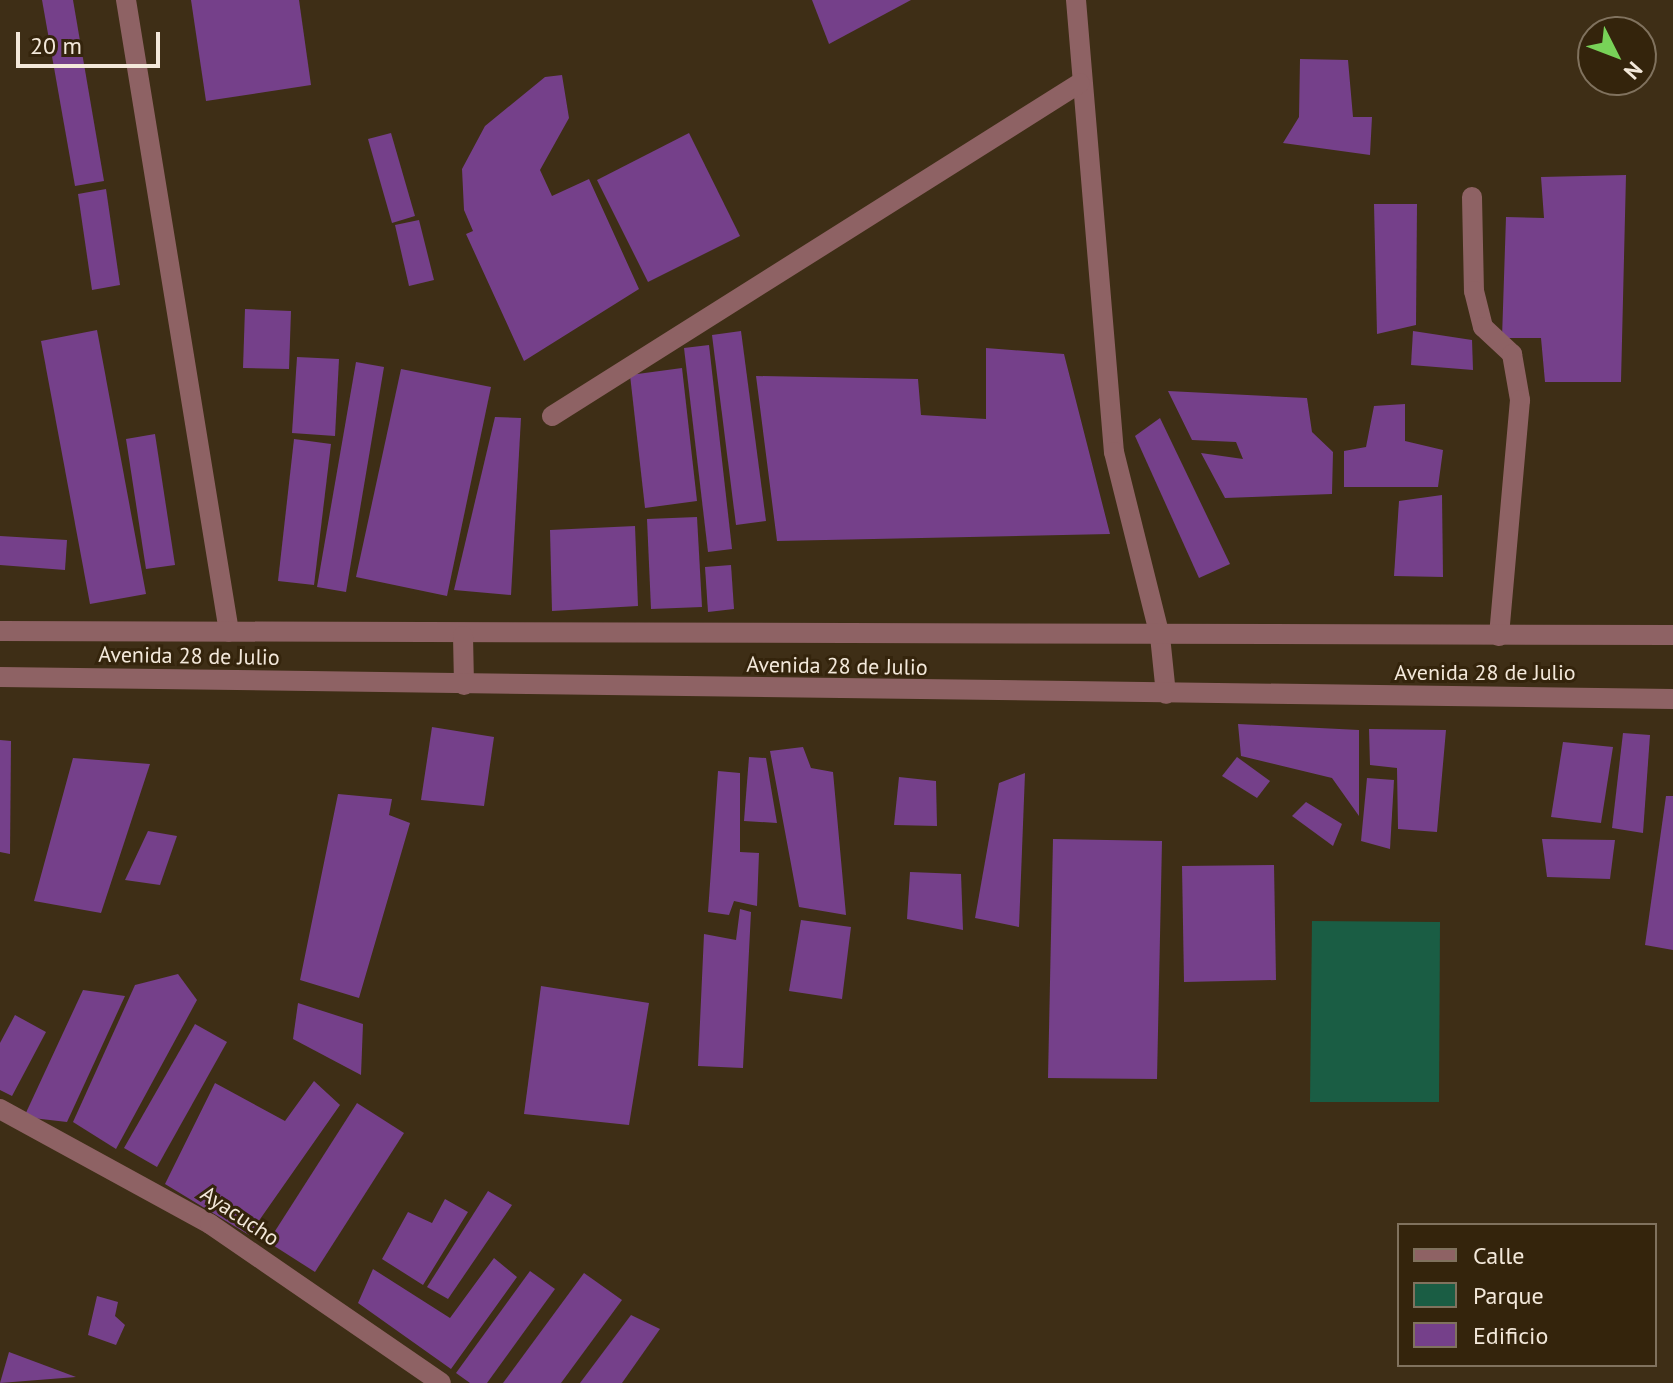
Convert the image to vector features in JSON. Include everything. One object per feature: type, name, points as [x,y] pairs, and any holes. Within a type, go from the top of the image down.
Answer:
[{"type":"street","points":[[126,0],[229,632]]},
{"type":"street","points":[[1076,0],[1080,83],[1114,452],[1160,636],[1166,694]]},
{"type":"street","points":[[552,416],[1080,83]]},
{"type":"street","points":[[1472,197],[1477,303],[1483,327],[1512,354],[1520,400],[1499,636]]},
{"type":"street","name":"Avenida 28 de Julio","points":[[0,631],[463,636],[1673,635]]},
{"type":"street","points":[[463,636],[464,685]]},
{"type":"street","name":"Avenida 28 de Julio","points":[[0,677],[1673,699]]},
{"type":"street","name":"Ayacucho","points":[[0,1109],[210,1224],[441,1383]]},
{"type":"green space","points":[[1312,921],[1440,922],[1439,1102],[1310,1102]]},
{"type":"building","points":[[42,0],[73,0],[104,181],[75,186]]},
{"type":"building","points":[[191,0],[299,0],[311,85],[206,101]]},
{"type":"building","points":[[812,0],[911,0],[829,44]]},
{"type":"building","points":[[1300,59],[1348,60],[1353,117],[1372,117],[1370,155],[1283,143],[1299,117]]},
{"type":"building","points":[[562,75],[569,118],[540,170],[552,196],[589,179],[639,289],[524,361],[466,234],[473,231],[464,210],[462,169],[485,126],[545,77]]},
{"type":"building","points":[[391,133],[415,216],[392,223],[368,139]]},
{"type":"building","points":[[689,133],[740,236],[648,282],[597,180]]},
{"type":"building","points":[[1626,175],[1621,382],[1545,382],[1541,338],[1502,338],[1506,217],[1544,218],[1541,177]]},
{"type":"building","points":[[106,189],[120,285],[92,290],[78,194]]},
{"type":"building","points":[[1374,204],[1417,204],[1416,325],[1377,334]]},
{"type":"building","points":[[419,220],[434,280],[409,286],[395,225]]},
{"type":"building","points":[[245,309],[291,311],[289,369],[243,368]]},
{"type":"building","points":[[97,330],[146,594],[90,604],[41,341]]},
{"type":"building","points":[[741,331],[766,521],[736,525],[712,335]]},
{"type":"building","points":[[1413,331],[1472,340],[1473,370],[1411,365]]},
{"type":"building","points":[[709,345],[732,549],[708,552],[684,348]]},
{"type":"building","points":[[986,348],[1064,354],[1110,534],[777,541],[756,376],[918,379],[921,415],[986,419]]},
{"type":"building","points":[[297,357],[339,359],[335,436],[292,433]]},
{"type":"building","points":[[356,362],[384,367],[346,592],[317,587]]},
{"type":"building","points":[[682,368],[697,501],[645,508],[630,375]]},
{"type":"building","points":[[401,369],[491,387],[447,596],[356,577]]},
{"type":"building","points":[[1168,391],[1307,398],[1312,432],[1333,452],[1332,494],[1225,498],[1201,453],[1243,459],[1236,442],[1192,440]]},
{"type":"building","points":[[1405,404],[1405,441],[1443,450],[1438,487],[1344,487],[1344,451],[1366,447],[1374,406]]},
{"type":"building","points":[[495,417],[521,418],[511,595],[454,590]]},
{"type":"building","points":[[1160,418],[1230,564],[1199,578],[1135,436]]},
{"type":"building","points":[[155,434],[175,565],[146,569],[126,439]]},
{"type":"building","points":[[294,439],[331,444],[314,585],[278,581]]},
{"type":"building","points":[[1442,495],[1443,577],[1394,576],[1399,501]]},
{"type":"building","points":[[697,517],[702,607],[651,609],[647,519]]},
{"type":"building","points":[[635,526],[638,606],[552,611],[550,530]]},
{"type":"building","points":[[0,536],[67,540],[65,570],[0,565]]},
{"type":"building","points":[[731,565],[734,609],[708,612],[705,567]]},
{"type":"building","points":[[1238,724],[1359,730],[1359,816],[1332,778],[1241,756]]},
{"type":"building","points":[[432,727],[494,737],[484,806],[421,800]]},
{"type":"building","points":[[1369,729],[1446,730],[1437,832],[1398,829],[1397,768],[1370,765]]},
{"type":"building","points":[[1623,733],[1650,735],[1643,833],[1612,828]]},
{"type":"building","points":[[0,740],[11,741],[10,854],[0,852]]},
{"type":"building","points":[[1563,742],[1613,747],[1601,823],[1551,817]]},
{"type":"building","points":[[803,747],[811,768],[833,772],[846,915],[799,907],[770,751]]},
{"type":"building","points":[[749,757],[766,758],[777,823],[744,821]]},
{"type":"building","points":[[1237,757],[1270,781],[1257,798],[1222,776]]},
{"type":"building","points":[[73,758],[150,764],[101,913],[34,901]]},
{"type":"building","points":[[718,771],[740,773],[740,852],[759,853],[757,906],[734,901],[729,915],[708,912]]},
{"type":"building","points":[[1025,773],[1019,927],[975,918],[999,783]]},
{"type":"building","points":[[899,777],[936,781],[937,826],[894,825]]},
{"type":"building","points":[[1367,778],[1394,780],[1390,849],[1361,841]]},
{"type":"building","points":[[338,794],[392,799],[389,815],[410,823],[359,998],[300,980]]},
{"type":"building","points":[[1666,796],[1673,796],[1673,950],[1645,945]]},
{"type":"building","points":[[1306,802],[1342,824],[1333,846],[1292,816]]},
{"type":"building","points":[[148,831],[177,836],[160,885],[125,880]]},
{"type":"building","points":[[1053,839],[1162,841],[1157,1079],[1048,1078]]},
{"type":"building","points":[[1542,839],[1615,840],[1610,879],[1547,877]]},
{"type":"building","points":[[1274,865],[1276,980],[1184,982],[1182,866]]},
{"type":"building","points":[[910,872],[961,874],[963,930],[907,919]]},
{"type":"building","points":[[740,909],[751,912],[743,1068],[698,1066],[704,934],[736,940]]},
{"type":"building","points":[[801,920],[851,927],[842,999],[789,991]]},
{"type":"building","points":[[178,974],[197,1000],[116,1149],[73,1122],[135,985]]},
{"type":"building","points":[[541,986],[649,1003],[629,1125],[524,1114]]},
{"type":"building","points":[[83,990],[125,996],[67,1122],[24,1117]]},
{"type":"building","points":[[298,1003],[363,1024],[361,1075],[293,1039]]},
{"type":"building","points":[[15,1015],[46,1032],[12,1096],[0,1090],[0,1043]]},
{"type":"building","points":[[195,1024],[227,1042],[157,1167],[124,1148]]},
{"type":"building","points":[[314,1081],[340,1105],[249,1235],[165,1184],[215,1083],[285,1121]]},
{"type":"building","points":[[357,1103],[404,1133],[315,1272],[268,1242]]},
{"type":"building","points":[[488,1191],[512,1205],[448,1299],[427,1287]]},
{"type":"building","points":[[445,1199],[468,1212],[423,1285],[382,1259],[408,1212],[432,1223]]},
{"type":"building","points":[[494,1258],[517,1277],[451,1369],[358,1303],[373,1269],[450,1318]]},
{"type":"building","points":[[530,1271],[555,1289],[487,1383],[470,1383],[456,1373]]},
{"type":"building","points":[[584,1273],[622,1300],[561,1383],[503,1383]]},
{"type":"building","points":[[97,1296],[118,1302],[115,1316],[125,1325],[116,1345],[88,1335]]},
{"type":"building","points":[[631,1315],[660,1329],[622,1383],[580,1383]]},
{"type":"building","points":[[9,1352],[76,1377],[0,1383]]}]
